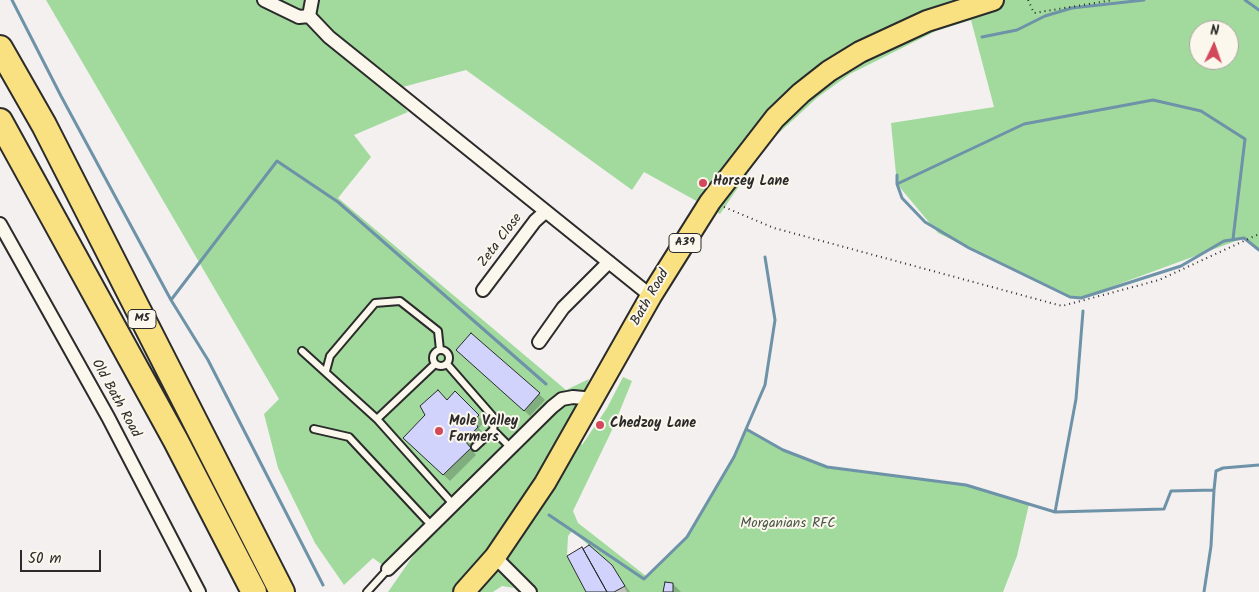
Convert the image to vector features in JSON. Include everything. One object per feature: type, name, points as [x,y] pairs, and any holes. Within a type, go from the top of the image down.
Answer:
[{"type":"highway","name":"M5","points":[[0,48],[44,125],[282,592]]},
{"type":"highway","name":"M5","points":[[0,121],[176,441],[254,592]]},
{"type":"main road","name":"Bath Road","points":[[464,592],[495,557],[545,483],[651,296],[710,202],[775,118],[801,93],[829,71],[864,50],[927,21],[993,0]]},
{"type":"street","points":[[264,0],[299,17],[310,16]]},
{"type":"street","points":[[312,0],[310,16],[329,37],[544,212],[651,296]]},
{"type":"street","name":"Zeta Close","points":[[484,290],[535,221],[544,212]]},
{"type":"street","name":"Old Bath Road","points":[[0,224],[108,417],[200,592]]},
{"type":"street","points":[[539,342],[563,308],[586,294],[609,262]]},
{"type":"street","points":[[388,569],[431,525],[562,400],[573,397],[594,399]]},
{"type":"street","points":[[495,557],[530,592]]},
{"type":"lane","points":[[326,371],[330,356],[375,303],[400,301],[438,331],[440,350]]},
{"type":"lane","points":[[435,364],[434,356],[440,350]]},
{"type":"lane","points":[[440,350],[448,353],[447,364]]},
{"type":"lane","points":[[302,351],[377,419],[453,504]]},
{"type":"lane","points":[[435,364],[443,366],[447,364]]},
{"type":"lane","points":[[377,419],[435,364]]},
{"type":"lane","points":[[447,364],[495,418],[493,430],[475,447]]},
{"type":"lane","points":[[314,428],[350,437],[431,525]]},
{"type":"lane","points":[[493,430],[511,448]]},
{"type":"lane","points":[[367,592],[388,569]]},
{"type":"path","points":[[1028,0],[1034,13],[1113,0]]},
{"type":"path","points":[[710,202],[774,228],[1062,306],[1159,280],[1259,234]]},
{"type":"green space","name":"Morganians RFC","points":[[46,0],[1259,0],[1259,250],[1244,238],[1081,298],[1070,297],[938,233],[897,184],[891,123],[994,107],[971,20],[936,31],[850,74],[818,97],[769,142],[720,214],[644,172],[632,190],[466,70],[388,91],[408,112],[354,135],[371,157],[338,198],[566,390],[589,379],[572,426],[582,445],[607,408],[623,377],[632,381],[612,430],[573,511],[578,523],[646,576],[687,537],[734,457],[746,429],[783,450],[827,467],[966,485],[1029,504],[1017,556],[1003,592],[627,592],[612,565],[572,531],[568,536],[567,556],[586,592],[518,592],[514,588],[502,586],[493,592],[388,592],[422,543],[388,569],[373,558],[344,585],[315,543],[278,468],[264,414],[279,399]]},
{"type":"building","points":[[471,333],[540,393],[524,411],[456,350]]},
{"type":"building","points":[[438,390],[447,400],[455,391],[479,415],[474,421],[478,427],[465,441],[471,448],[443,475],[403,438],[425,415],[420,406]]},
{"type":"building","points":[[589,545],[612,565],[625,586],[614,592],[607,592],[583,549]]},
{"type":"building","points":[[582,547],[607,592],[586,592],[567,556]]},
{"type":"building","points":[[665,582],[673,583],[673,592],[663,592]]},
{"type":"waterway","points":[[12,0],[61,96],[171,300],[208,360],[323,585]]},
{"type":"waterway","points":[[982,37],[1017,30],[1045,16],[1072,8],[1144,0]]},
{"type":"waterway","points":[[1245,0],[1259,10]]},
{"type":"waterway","points":[[897,175],[897,184],[1024,124],[1153,100],[1201,111],[1245,139],[1233,239]]},
{"type":"waterway","points":[[171,300],[277,161],[338,202],[546,384]]},
{"type":"waterway","points":[[897,184],[902,198],[925,222],[969,248],[1070,297],[1081,298],[1181,266],[1224,241],[1244,238],[1259,250]]},
{"type":"waterway","points":[[549,515],[644,579],[687,537],[734,457],[765,385],[775,320],[765,257]]},
{"type":"waterway","points":[[1055,512],[1076,399],[1083,311]]},
{"type":"waterway","points":[[746,429],[783,450],[827,467],[966,485],[1055,512],[1164,509],[1171,491],[1214,490],[1216,471],[1223,468],[1259,465]]},
{"type":"waterway","points":[[1204,592],[1211,546],[1214,490]]},
{"type":"place","name":"Horsey Lane","points":[[703,183]]},
{"type":"place","name":"Chedzoy Lane","points":[[600,425]]},
{"type":"place","name":"Mole Valley Farmers","points":[[439,431]]}]
